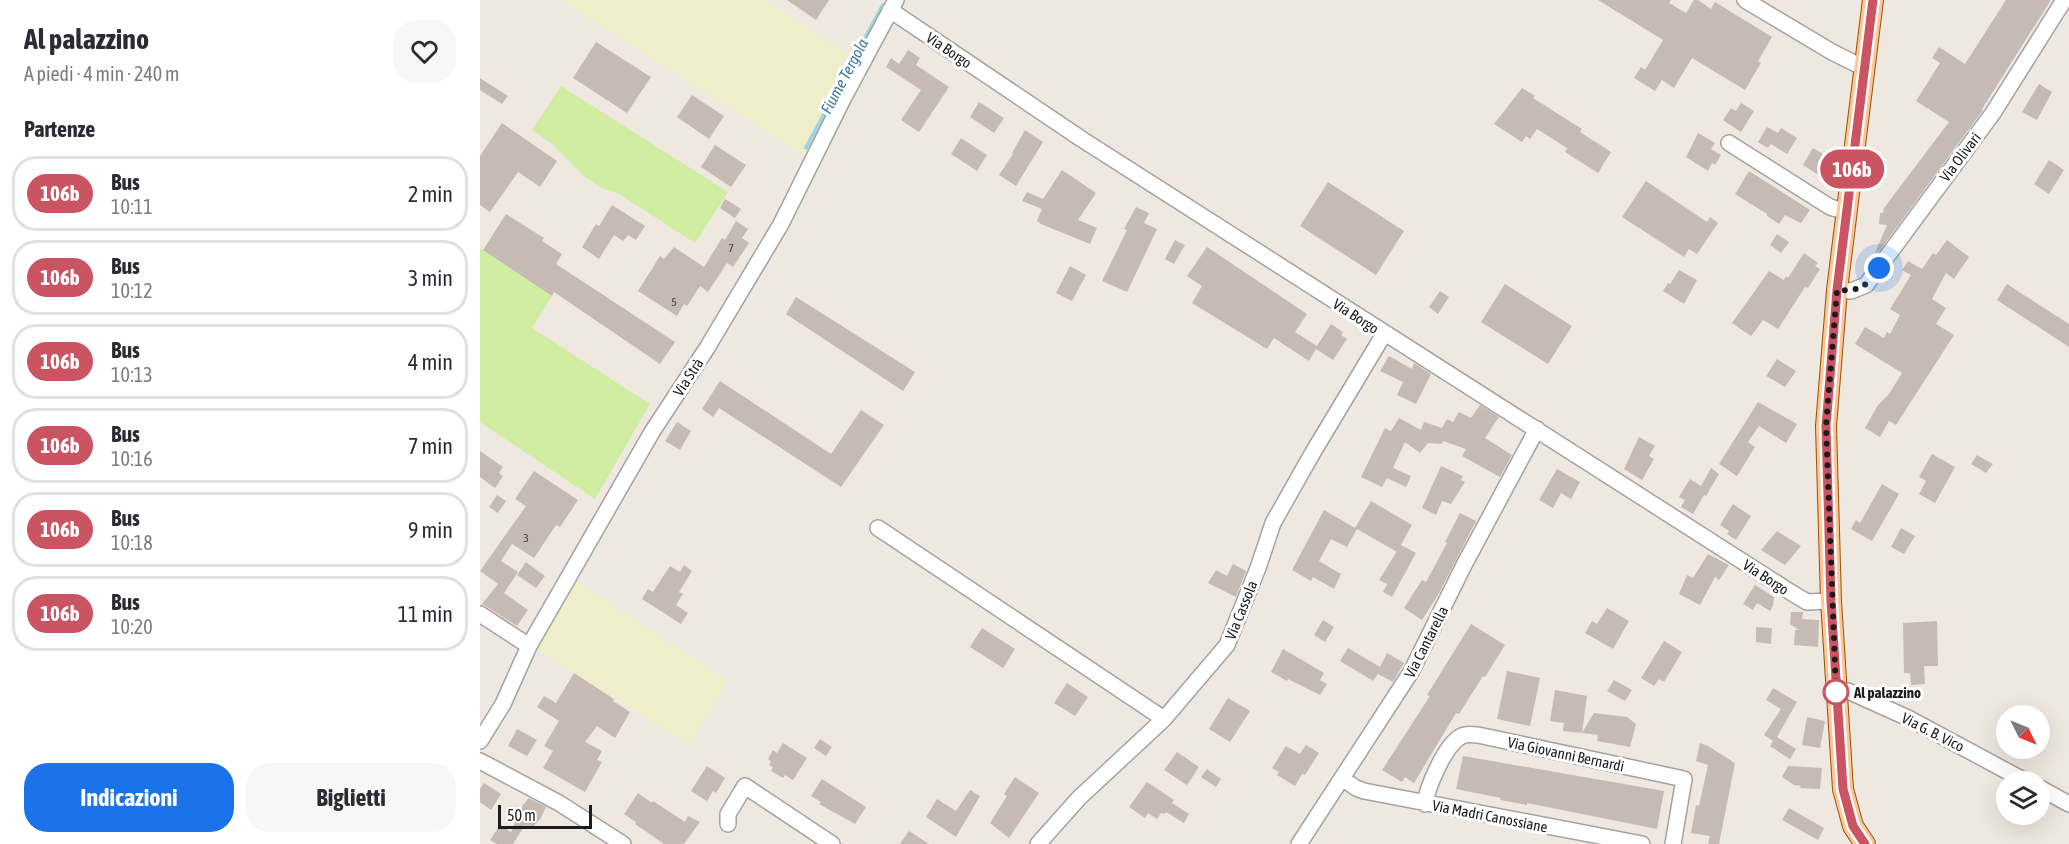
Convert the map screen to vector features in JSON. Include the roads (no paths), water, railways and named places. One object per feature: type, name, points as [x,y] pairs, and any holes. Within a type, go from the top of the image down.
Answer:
[{"type":"main road","points":[[1865,844],[1853,835],[1843,789],[1831,601],[1826,426],[1837,290],[1873,0]]},
{"type":"street","points":[[1745,0],[1832,52],[1864,68]]},
{"type":"street","name":"Via Olivari","points":[[1837,290],[1851,291],[1866,285],[1993,113],[2064,0]]},
{"type":"street","name":"Via Borgo","points":[[893,5],[1083,140],[1384,334],[1807,602],[1831,601]]},
{"type":"street","name":"Via Strà","points":[[480,741],[503,704],[529,645],[652,432],[707,348],[781,224],[893,5]]},
{"type":"street","points":[[1729,143],[1830,207],[1847,212]]},
{"type":"street","name":"Via Cassola","points":[[1038,844],[1079,798],[1164,718],[1227,645],[1273,524],[1384,334]]},
{"type":"street","name":"Via Cantarella","points":[[1299,844],[1411,672],[1464,565],[1537,429]]},
{"type":"street","points":[[878,528],[1164,718]]},
{"type":"street","points":[[480,614],[529,645]]},
{"type":"street","name":"Via G. B. Vico","points":[[1836,692],[1848,691],[1908,718],[2007,771]]},
{"type":"street","name":"Via Giovanni Bernardi","points":[[1425,804],[1431,780],[1457,738],[1466,734],[1478,735],[1684,779],[1673,844]]},
{"type":"street","points":[[480,761],[559,803],[623,844]]},
{"type":"street","name":"Via Madri Canossiane","points":[[1342,778],[1364,791],[1642,844]]},
{"type":"street","points":[[728,824],[728,814],[745,786],[832,844]]},
{"type":"street","points":[[2050,794],[2069,804]]},
{"type":"waterway","name":"Fiume Tergola","points":[[806,148],[883,5]]},
{"type":"place","name":"Al palazzino","points":[[1836,692]]}]
